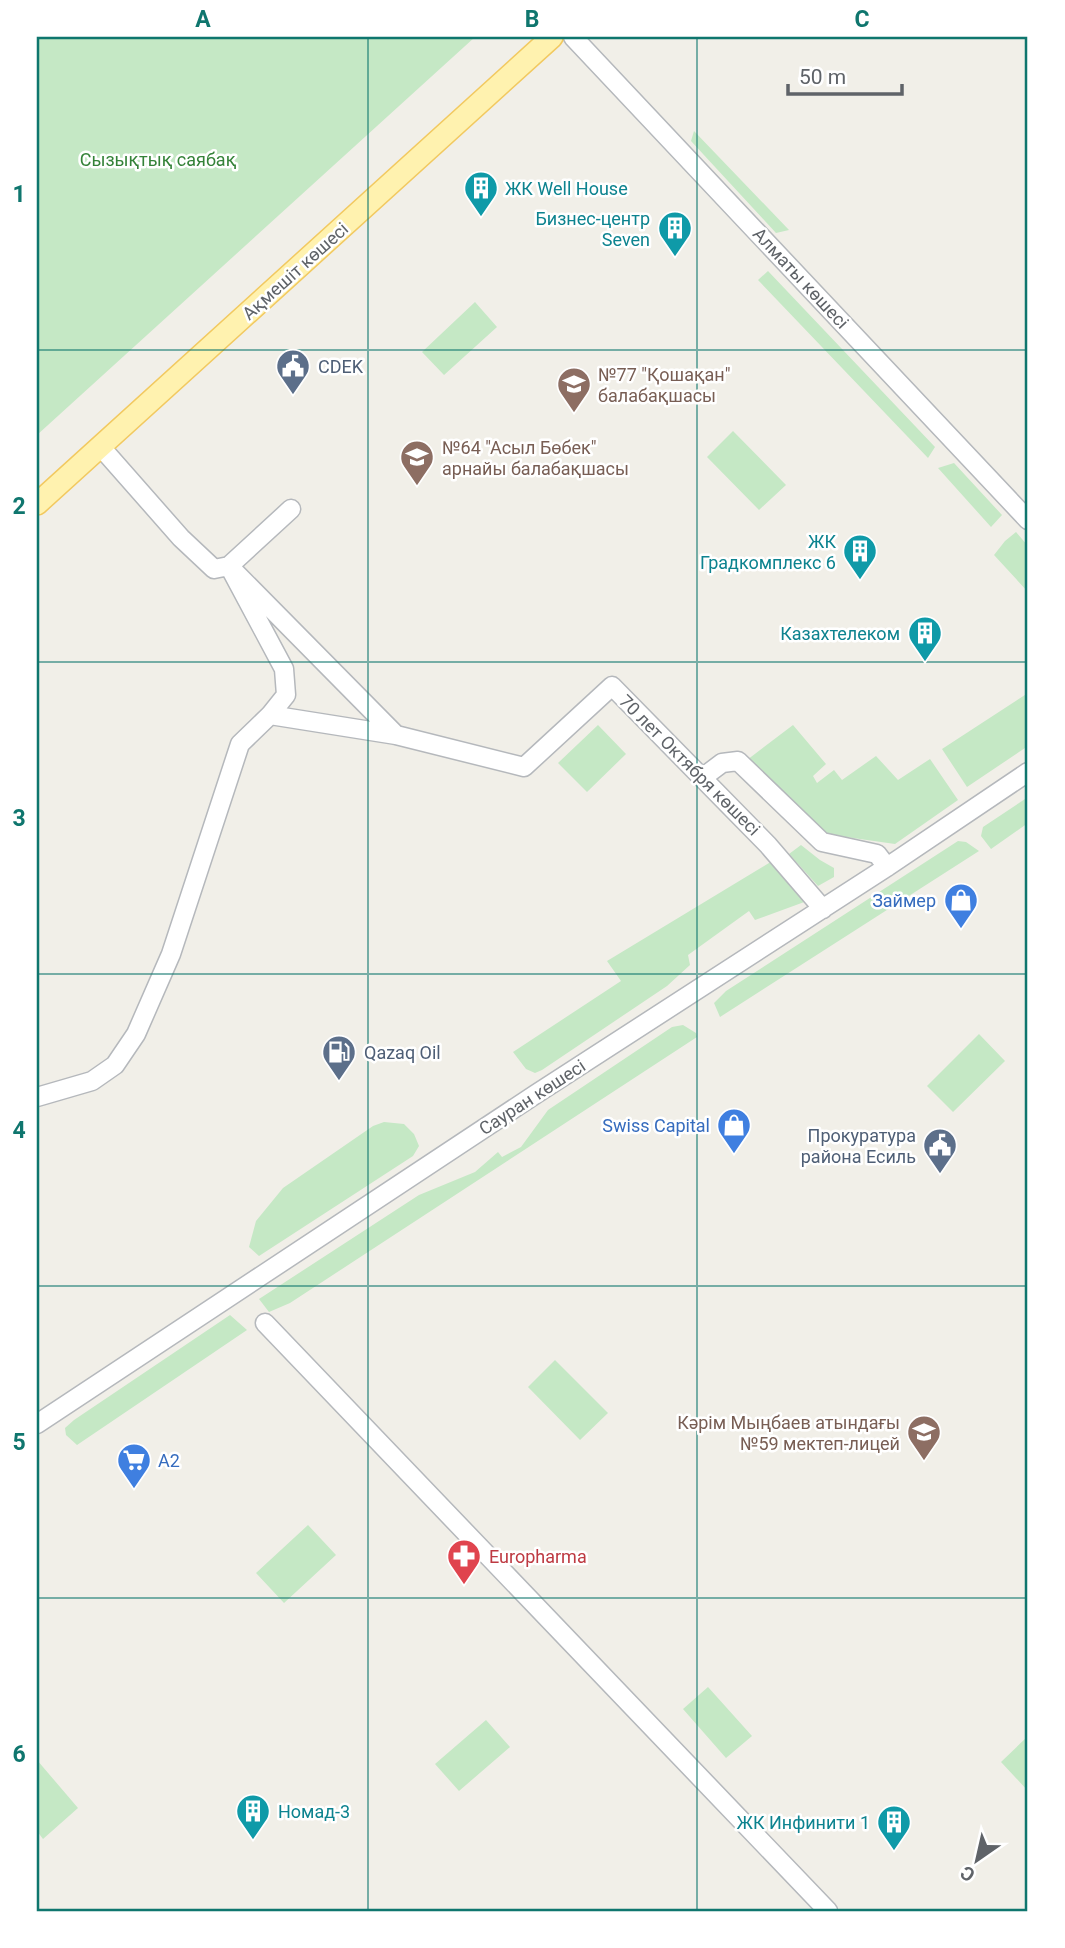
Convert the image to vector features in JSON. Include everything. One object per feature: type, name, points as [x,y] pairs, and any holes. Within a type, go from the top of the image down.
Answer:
[{"type":"main road","name":"Ақмешіт көшесі","points":[[37,504],[552,37]]},
{"type":"street","name":"Алматы көшесі","points":[[573,37],[1028,520]]},
{"type":"street","points":[[100,446],[181,538],[214,569],[229,566],[291,509]]},
{"type":"street","points":[[37,1097],[92,1081],[115,1065],[136,1034],[171,954],[240,744],[286,695],[284,669],[229,566]]},
{"type":"street","points":[[229,566],[396,735]]},
{"type":"street","name":"70 лет Октября көшесі","points":[[270,715],[396,735],[524,767],[612,686],[768,845],[822,909]]},
{"type":"street","points":[[702,778],[722,763],[738,761],[822,842],[877,854],[887,867]]},
{"type":"street","name":"Сауран көшесі","points":[[37,1424],[1028,772]]},
{"type":"street","points":[[265,1323],[828,1911]]},
{"type":"green space","name":"Сызықтық саябақ","points":[[37,37],[475,37],[37,435]]},
{"type":"green space","points":[[694,131],[789,230],[776,233],[691,141]]},
{"type":"green space","points":[[768,271],[935,447],[928,458],[758,280]]},
{"type":"green space","points":[[475,302],[497,327],[444,375],[422,352]]},
{"type":"green space","points":[[733,431],[786,485],[759,510],[707,457]]},
{"type":"green space","points":[[954,463],[1002,515],[991,527],[938,468]]},
{"type":"green space","points":[[1016,532],[1028,546],[1028,592],[994,555]]},
{"type":"green space","points":[[1028,693],[1028,746],[967,787],[942,749]]},
{"type":"green space","points":[[598,725],[626,754],[587,792],[558,763]]},
{"type":"green space","points":[[793,725],[826,764],[813,776],[817,783],[834,770],[842,780],[876,756],[898,780],[930,759],[958,800],[895,844],[825,834],[747,760]]},
{"type":"green space","points":[[1028,797],[1028,823],[991,849],[981,836],[983,827]]},
{"type":"green space","points":[[958,841],[966,842],[979,851],[720,1017],[714,1003],[726,991]]},
{"type":"green space","points":[[801,845],[834,868],[834,877],[818,886],[789,854]]},
{"type":"green space","points":[[774,860],[807,901],[755,920],[749,911],[688,955],[690,965],[667,986],[542,1070],[535,1073],[526,1069],[513,1052],[621,981],[607,961]]},
{"type":"green space","points":[[683,1025],[696,1033],[697,1037],[290,1303],[269,1312],[259,1299],[419,1195],[475,1172],[498,1152],[502,1157],[521,1147],[548,1110],[672,1027]]},
{"type":"green space","points":[[979,1034],[1005,1061],[953,1112],[927,1086]]},
{"type":"green space","points":[[384,1122],[404,1124],[414,1134],[419,1146],[413,1156],[259,1256],[249,1247],[256,1221],[283,1188],[373,1126]]},
{"type":"green space","points":[[230,1315],[247,1330],[77,1445],[66,1435],[65,1428],[74,1420]]},
{"type":"green space","points":[[555,1360],[608,1413],[580,1440],[528,1387]]},
{"type":"green space","points":[[308,1525],[336,1555],[284,1603],[256,1573]]},
{"type":"green space","points":[[708,1687],[752,1736],[726,1758],[683,1709]]},
{"type":"green space","points":[[486,1720],[510,1747],[459,1791],[435,1764]]},
{"type":"green space","points":[[1028,1736],[1028,1791],[1001,1762]]},
{"type":"green space","points":[[37,1760],[78,1808],[43,1839],[37,1831]]},
{"type":"place","name":"ЖК Well House","points":[[481,218]]},
{"type":"place","name":"Бизнес-центр Seven","points":[[675,258]]},
{"type":"place","name":"CDEK","points":[[293,396]]},
{"type":"place","name":"№77 \"Қошақан\" балабақшасы","points":[[574,414]]},
{"type":"place","name":"№64 \"Асыл Бөбек\" арнайы балабақшасы","points":[[417,487]]},
{"type":"place","name":"ЖК Градкомплекс 6","points":[[860,581]]},
{"type":"place","name":"Казахтелеком","points":[[925,663]]},
{"type":"place","name":"Займер","points":[[961,930]]},
{"type":"place","name":"Qazaq Oil","points":[[339,1082]]},
{"type":"place","name":"Swiss Capital","points":[[734,1155]]},
{"type":"place","name":"Прокуратура района Есиль","points":[[940,1175]]},
{"type":"place","name":"Кәрім Мыңбаев атындағы №59 мектеп-лицей","points":[[924,1462]]},
{"type":"place","name":"А2","points":[[134,1490]]},
{"type":"place","name":"Europharma","points":[[464,1586]]},
{"type":"place","name":"Номад-3","points":[[253,1841]]},
{"type":"place","name":"ЖК Инфинити 1","points":[[894,1852]]}]
